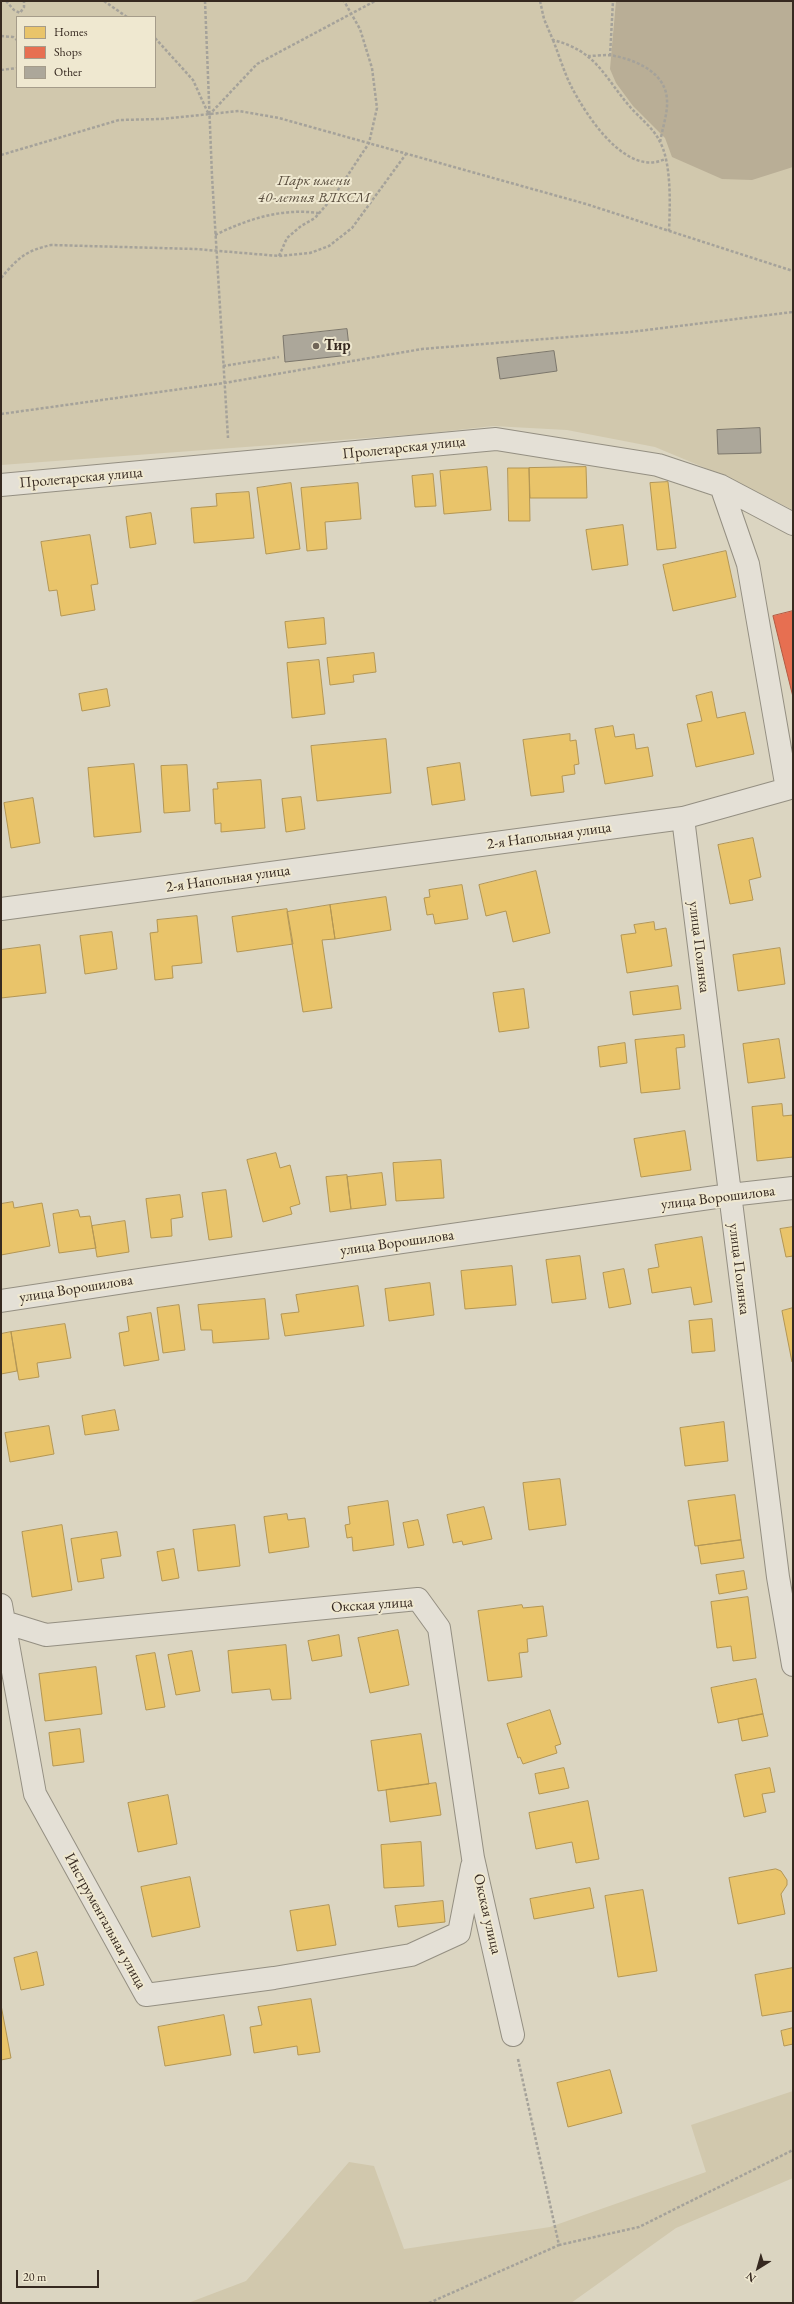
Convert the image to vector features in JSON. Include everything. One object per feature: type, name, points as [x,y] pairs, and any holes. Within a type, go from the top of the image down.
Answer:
[{"type":"street","name":"Пролетарская улица","points":[[1,485],[496,439],[658,465],[721,486],[793,524]]},
{"type":"street","name":"2-я Напольная улица","points":[[1,909],[683,818],[790,787],[748,564],[721,486]]},
{"type":"street","name":"улица Полянка","points":[[683,818],[730,1195],[786,1576],[793,1665]]},
{"type":"street","name":"улица Ворошилова","points":[[1,1301],[730,1195],[793,1188]]},
{"type":"street","name":"Окская улица","points":[[2,1617],[46,1635],[418,1599],[440,1628],[473,1858],[513,2035]]},
{"type":"street","name":"Инструментальная улица","points":[[2,1617],[35,1794],[146,1995],[274,1978],[411,1955],[459,1933],[473,1858]]},
{"type":"path","points":[[6,1],[14,10],[20,13],[24,7],[24,1]]},
{"type":"path","points":[[104,1],[126,16]]},
{"type":"path","points":[[205,1],[215,235],[224,383],[231,464]]},
{"type":"path","points":[[279,256],[287,238],[319,213],[334,196],[369,142],[377,108],[376,90],[364,38],[344,1]]},
{"type":"path","points":[[209,115],[257,64],[375,1]]},
{"type":"path","points":[[540,1],[544,19],[570,85],[586,113],[612,144],[632,159],[656,164],[665,159]]},
{"type":"path","points":[[610,56],[613,1]]},
{"type":"path","points":[[1,36],[13,37],[16,39]]},
{"type":"path","points":[[156,39],[193,80],[209,115]]},
{"type":"path","points":[[553,40],[569,44],[588,56],[604,71],[630,107],[660,143],[665,159],[669,204],[669,231]]},
{"type":"path","points":[[588,56],[610,56],[644,66],[654,73],[664,85],[667,101],[660,143]]},
{"type":"path","points":[[1,70],[4,71],[16,68]]},
{"type":"path","points":[[1,155],[118,120],[209,115],[239,111],[279,118],[369,142],[406,154],[586,204],[793,271]]},
{"type":"path","points":[[1,278],[13,262],[33,249],[51,246],[216,250],[279,256],[310,253],[329,246],[352,228],[406,154]]},
{"type":"path","points":[[215,235],[238,224],[259,217],[283,212],[319,213]]},
{"type":"path","points":[[1,414],[224,383],[422,349],[630,332],[793,312]]},
{"type":"path","points":[[223,366],[279,357]]},
{"type":"path","points":[[513,2035],[559,2245]]},
{"type":"path","points":[[429,2303],[559,2245],[639,2227],[793,2150]]},
{"type":"green space","name":"Парк имени 40-летия ВЛКСМ","points":[[1,1],[793,1],[793,510],[722,475],[655,447],[567,430],[493,426],[422,434],[1,465]]},
{"type":"green space","points":[[793,2091],[793,2178],[676,2228],[571,2303],[188,2303],[246,2281],[349,2162],[374,2166],[404,2249],[550,2227],[706,2172],[691,2125]]},
{"type":"shaded area","points":[[616,1],[793,1],[793,167],[752,180],[722,179],[672,157],[665,138],[633,106],[616,83],[610,69]]},
{"type":"building: Homes","points":[[487,467],[491,510],[444,514],[440,471]]},
{"type":"building: Homes","points":[[586,467],[587,498],[530,498],[529,468]]},
{"type":"building: Homes","points":[[508,468],[529,468],[530,521],[509,521]]},
{"type":"building: Homes","points":[[433,474],[436,506],[415,507],[412,476]]},
{"type":"building: Homes","points":[[668,482],[676,548],[657,550],[650,483]]},
{"type":"building: Homes","points":[[291,483],[300,549],[266,554],[257,488]]},
{"type":"building: Homes","points":[[358,483],[361,519],[325,522],[327,549],[307,551],[301,488]]},
{"type":"building: Homes","points":[[249,492],[254,538],[194,543],[191,508],[217,506],[216,494]]},
{"type":"building: Homes","points":[[151,513],[156,544],[130,548],[126,517]]},
{"type":"building: Homes","points":[[623,525],[628,565],[592,570],[586,530]]},
{"type":"building: Homes","points":[[90,535],[98,584],[91,585],[95,610],[61,616],[57,590],[49,591],[41,542]]},
{"type":"building: Homes","points":[[726,551],[736,597],[673,611],[663,565]]},
{"type":"building: Homes","points":[[324,618],[326,644],[288,648],[285,622]]},
{"type":"building: Homes","points":[[374,653],[376,672],[353,675],[354,682],[330,685],[327,658]]},
{"type":"building: Homes","points":[[319,660],[325,714],[292,718],[287,663]]},
{"type":"building: Homes","points":[[107,689],[110,706],[82,711],[79,694]]},
{"type":"building: Homes","points":[[712,692],[717,718],[745,712],[754,754],[696,767],[687,724],[702,721],[696,696]]},
{"type":"building: Homes","points":[[613,726],[615,737],[634,734],[636,749],[648,747],[653,776],[605,784],[595,729]]},
{"type":"building: Homes","points":[[570,734],[570,741],[576,740],[579,764],[574,765],[575,774],[562,776],[564,792],[531,796],[523,740]]},
{"type":"building: Homes","points":[[386,739],[391,793],[317,801],[311,746]]},
{"type":"building: Homes","points":[[460,763],[465,800],[432,805],[427,768]]},
{"type":"building: Homes","points":[[134,764],[141,832],[94,837],[88,768]]},
{"type":"building: Homes","points":[[187,765],[190,811],[164,813],[161,766]]},
{"type":"building: Homes","points":[[261,780],[265,828],[221,832],[221,823],[215,824],[213,789],[218,789],[217,783]]},
{"type":"building: Homes","points":[[301,797],[305,829],[286,832],[282,799]]},
{"type":"building: Homes","points":[[33,798],[40,843],[11,848],[4,803]]},
{"type":"building: Homes","points":[[753,838],[761,877],[749,880],[753,900],[730,904],[718,845]]},
{"type":"building: Homes","points":[[536,871],[550,933],[513,942],[506,911],[486,916],[479,885]]},
{"type":"building: Homes","points":[[462,885],[468,919],[435,924],[433,914],[427,915],[424,898],[430,897],[429,890]]},
{"type":"building: Homes","points":[[386,897],[391,930],[335,939],[330,905]]},
{"type":"building: Homes","points":[[330,905],[335,939],[322,940],[332,1008],[303,1012],[287,912]]},
{"type":"building: Homes","points":[[287,909],[293,944],[237,952],[232,917]]},
{"type":"building: Homes","points":[[197,916],[202,963],[172,966],[173,978],[155,980],[150,933],[158,932],[157,920]]},
{"type":"building: Homes","points":[[654,922],[655,930],[666,928],[672,966],[627,973],[621,935],[636,933],[634,925]]},
{"type":"building: Homes","points":[[112,932],[117,969],[85,974],[80,936]]},
{"type":"building: Homes","points":[[40,945],[46,993],[1,998],[1,950]]},
{"type":"building: Homes","points":[[780,948],[785,984],[738,991],[733,955]]},
{"type":"building: Homes","points":[[678,986],[681,1009],[633,1015],[630,992]]},
{"type":"building: Homes","points":[[524,989],[529,1028],[499,1032],[493,993]]},
{"type":"building: Homes","points":[[684,1035],[685,1047],[676,1048],[680,1089],[641,1093],[635,1040]]},
{"type":"building: Homes","points":[[779,1039],[785,1078],[748,1083],[743,1044]]},
{"type":"building: Homes","points":[[625,1043],[627,1063],[600,1067],[598,1047]]},
{"type":"building: Homes","points":[[782,1104],[783,1116],[793,1115],[793,1157],[757,1161],[752,1107]]},
{"type":"building: Homes","points":[[685,1131],[691,1170],[641,1177],[634,1139]]},
{"type":"building: Homes","points":[[276,1153],[280,1168],[290,1165],[300,1204],[290,1207],[292,1214],[263,1222],[247,1160]]},
{"type":"building: Homes","points":[[441,1160],[444,1198],[396,1201],[393,1163]]},
{"type":"building: Homes","points":[[382,1173],[386,1205],[351,1209],[347,1177]]},
{"type":"building: Homes","points":[[347,1175],[351,1209],[330,1212],[326,1177]]},
{"type":"building: Homes","points":[[226,1190],[232,1237],[209,1240],[202,1193]]},
{"type":"building: Homes","points":[[180,1195],[183,1217],[171,1219],[172,1236],[151,1238],[146,1199]]},
{"type":"building: Homes","points":[[13,1202],[14,1208],[42,1203],[50,1246],[1,1255],[1,1204]]},
{"type":"building: Homes","points":[[78,1210],[80,1217],[90,1216],[96,1248],[59,1253],[53,1214]]},
{"type":"building: Homes","points":[[125,1221],[129,1252],[97,1257],[92,1226]]},
{"type":"building: Homes","points":[[793,1227],[793,1256],[786,1257],[780,1229]]},
{"type":"building: Homes","points":[[702,1237],[712,1302],[694,1305],[691,1287],[652,1293],[648,1269],[659,1267],[655,1245]]},
{"type":"building: Homes","points":[[580,1256],[586,1299],[552,1303],[546,1260]]},
{"type":"building: Homes","points":[[512,1266],[516,1305],[465,1309],[461,1271]]},
{"type":"building: Homes","points":[[624,1269],[631,1304],[609,1308],[603,1273]]},
{"type":"building: Homes","points":[[430,1283],[434,1315],[389,1321],[385,1289]]},
{"type":"building: Homes","points":[[358,1286],[364,1326],[285,1336],[281,1314],[299,1312],[296,1295]]},
{"type":"building: Homes","points":[[265,1299],[269,1339],[213,1343],[212,1330],[201,1330],[198,1305]]},
{"type":"building: Homes","points":[[179,1305],[185,1350],[163,1353],[157,1308]]},
{"type":"building: Homes","points":[[793,1308],[793,1362],[792,1362],[782,1311]]},
{"type":"building: Homes","points":[[151,1313],[159,1360],[124,1366],[119,1333],[129,1331],[127,1317]]},
{"type":"building: Homes","points":[[712,1319],[715,1351],[692,1353],[689,1321]]},
{"type":"building: Homes","points":[[65,1324],[71,1358],[37,1363],[39,1377],[19,1380],[11,1332]]},
{"type":"building: Homes","points":[[11,1332],[17,1371],[1,1374],[1,1334]]},
{"type":"building: Homes","points":[[115,1410],[119,1430],[85,1435],[82,1416]]},
{"type":"building: Homes","points":[[724,1422],[728,1461],[685,1466],[680,1428]]},
{"type":"building: Homes","points":[[49,1426],[54,1454],[10,1462],[5,1433]]},
{"type":"building: Homes","points":[[560,1479],[566,1525],[529,1530],[523,1483]]},
{"type":"building: Homes","points":[[735,1495],[741,1540],[695,1546],[688,1501]]},
{"type":"building: Homes","points":[[388,1501],[394,1545],[353,1551],[352,1537],[347,1538],[345,1525],[350,1524],[348,1507]]},
{"type":"building: Homes","points":[[484,1507],[492,1539],[463,1545],[462,1541],[453,1543],[447,1515]]},
{"type":"building: Homes","points":[[287,1514],[288,1520],[305,1518],[309,1547],[269,1553],[264,1517]]},
{"type":"building: Homes","points":[[418,1520],[424,1545],[408,1548],[403,1523]]},
{"type":"building: Homes","points":[[62,1525],[72,1590],[32,1597],[22,1532]]},
{"type":"building: Homes","points":[[235,1525],[240,1566],[198,1571],[193,1530]]},
{"type":"building: Homes","points":[[117,1532],[121,1556],[101,1559],[104,1578],[78,1582],[71,1539]]},
{"type":"building: Homes","points":[[741,1540],[744,1558],[701,1564],[698,1546]]},
{"type":"building: Homes","points":[[174,1549],[179,1578],[162,1581],[157,1552]]},
{"type":"building: Homes","points":[[744,1571],[747,1589],[719,1594],[716,1575]]},
{"type":"building: Homes","points":[[748,1597],[756,1658],[733,1661],[731,1646],[717,1648],[711,1602]]},
{"type":"building: Homes","points":[[522,1605],[523,1608],[543,1606],[547,1636],[527,1639],[528,1652],[519,1653],[522,1677],[488,1681],[478,1611]]},
{"type":"building: Homes","points":[[398,1630],[409,1685],[370,1693],[358,1638]]},
{"type":"building: Homes","points":[[339,1635],[342,1656],[312,1661],[308,1641]]},
{"type":"building: Homes","points":[[286,1645],[291,1699],[272,1700],[270,1689],[232,1693],[228,1651]]},
{"type":"building: Homes","points":[[192,1651],[200,1691],[176,1695],[168,1655]]},
{"type":"building: Homes","points":[[155,1653],[165,1707],[146,1710],[136,1656]]},
{"type":"building: Homes","points":[[96,1667],[102,1714],[45,1721],[39,1674]]},
{"type":"building: Homes","points":[[756,1679],[763,1714],[718,1723],[711,1688]]},
{"type":"building: Homes","points":[[550,1710],[561,1744],[555,1746],[557,1753],[523,1764],[520,1757],[518,1758],[507,1724]]},
{"type":"building: Homes","points":[[763,1714],[768,1736],[742,1741],[738,1719]]},
{"type":"building: Homes","points":[[80,1729],[84,1762],[53,1766],[49,1733]]},
{"type":"building: Homes","points":[[421,1734],[429,1784],[378,1791],[371,1741]]},
{"type":"building: Homes","points":[[564,1768],[569,1788],[539,1794],[535,1774]]},
{"type":"building: Homes","points":[[770,1768],[775,1792],[762,1794],[766,1812],[744,1817],[735,1775]]},
{"type":"building: Homes","points":[[436,1783],[441,1815],[390,1822],[386,1790]]},
{"type":"building: Homes","points":[[168,1795],[177,1844],[138,1852],[128,1803]]},
{"type":"building: Homes","points":[[588,1801],[599,1859],[576,1863],[572,1842],[536,1849],[529,1813]]},
{"type":"building: Homes","points":[[421,1842],[424,1886],[384,1888],[381,1845]]},
{"type":"building: Homes","points":[[776,1869],[781,1871],[787,1880],[787,1885],[781,1894],[785,1914],[738,1924],[729,1878]]},
{"type":"building: Homes","points":[[190,1877],[200,1927],[152,1937],[141,1887]]},
{"type":"building: Homes","points":[[590,1888],[594,1908],[534,1919],[530,1899]]},
{"type":"building: Homes","points":[[643,1890],[657,1971],[618,1977],[605,1896]]},
{"type":"building: Homes","points":[[443,1901],[445,1922],[398,1927],[395,1906]]},
{"type":"building: Homes","points":[[329,1905],[336,1945],[297,1951],[290,1911]]},
{"type":"building: Homes","points":[[37,1952],[44,1985],[21,1990],[14,1958]]},
{"type":"building: Homes","points":[[793,1968],[793,2011],[762,2016],[755,1975]]},
{"type":"building: Homes","points":[[311,1999],[320,2052],[298,2055],[297,2046],[254,2053],[250,2027],[262,2025],[258,2007]]},
{"type":"building: Homes","points":[[1,2005],[11,2058],[1,2060]]},
{"type":"building: Homes","points":[[224,2015],[231,2055],[165,2066],[158,2027]]},
{"type":"building: Homes","points":[[793,2028],[793,2044],[784,2046],[781,2031]]},
{"type":"building: Homes","points":[[610,2070],[622,2113],[568,2127],[557,2083]]},
{"type":"building: Shops","points":[[793,611],[793,697],[773,616]]},
{"type":"building: Other","name":"Тир","points":[[347,329],[350,355],[285,362],[283,336]]},
{"type":"building: Other","points":[[554,351],[557,371],[500,379],[497,358]]},
{"type":"building: Other","points":[[760,428],[761,453],[718,454],[717,430]]},
{"type":"place","name":"Тир","points":[[316,346]]}]
